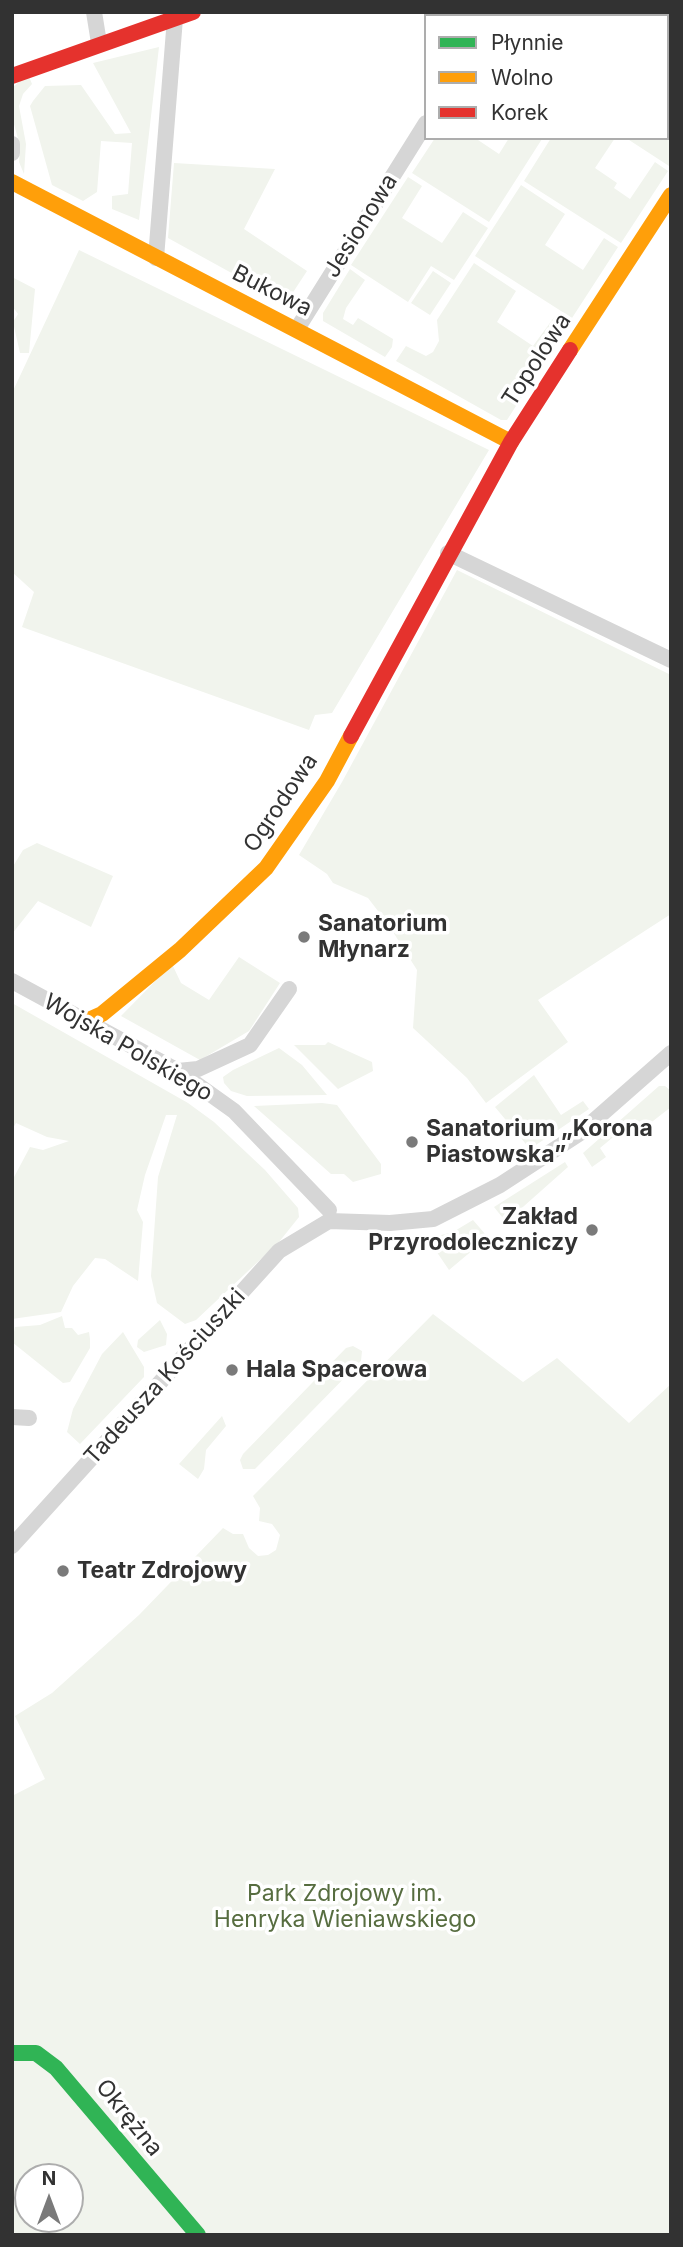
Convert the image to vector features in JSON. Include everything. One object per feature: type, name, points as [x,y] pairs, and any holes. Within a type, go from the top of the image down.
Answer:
[{"type":"street","points":[[94,12],[99,43]]},
{"type":"street","points":[[12,76],[99,43],[193,12]]},
{"type":"street","points":[[156,258],[175,18]]},
{"type":"street","name":"Jesionowa","points":[[297,329],[424,126]]},
{"type":"street","points":[[12,144],[12,153]]},
{"type":"street","name":"Bukowa","points":[[12,182],[511,442]]},
{"type":"street","name":"Topolowa","points":[[448,553],[511,442],[671,195]]},
{"type":"street","points":[[448,553],[671,660]]},
{"type":"street","name":"Ogrodowa","points":[[84,1022],[102,1014],[180,950],[266,868],[327,781],[448,553]]},
{"type":"street","name":"Wojska Polskiego","points":[[12,981],[178,1071],[233,1111],[333,1217]]},
{"type":"street","points":[[178,1071],[198,1069],[250,1045],[289,989]]},
{"type":"street","points":[[333,1217],[390,1223],[433,1219],[500,1185],[580,1133],[671,1053]]},
{"type":"street","name":"Tadeusza Kościuszki","points":[[12,1546],[279,1251],[333,1217]]},
{"type":"street","points":[[12,1417],[29,1418]]},
{"type":"street","name":"Okrężna","points":[[12,2053],[36,2053],[56,2067],[198,2235]]},
{"type":"green space","points":[[159,47],[139,220],[112,209],[112,196],[128,194],[132,143],[101,141],[97,192],[83,201],[52,185],[30,106],[33,101],[45,86],[81,85],[115,134],[131,133],[93,63]]},
{"type":"green space","points":[[28,74],[32,84],[23,94],[19,106],[26,144],[24,174],[19,162],[20,146],[12,117],[12,88]]},
{"type":"green space","points":[[669,106],[671,107],[669,166],[629,140],[669,140]]},
{"type":"green space","points":[[434,140],[478,140],[499,154],[508,140],[541,140],[489,222],[412,173]]},
{"type":"green space","points":[[550,140],[614,140],[595,168],[617,183],[614,188],[630,199],[655,162],[668,171],[621,243],[524,181]]},
{"type":"green space","points":[[174,163],[275,169],[244,229],[307,271],[286,303],[168,238]]},
{"type":"green space","points":[[408,177],[422,186],[402,218],[442,243],[463,212],[488,228],[454,280],[431,266],[408,302],[351,265]]},
{"type":"green space","points":[[521,185],[565,214],[545,245],[583,270],[604,238],[618,247],[572,318],[475,256]]},
{"type":"green space","points":[[79,250],[489,450],[332,713],[315,715],[309,730],[22,627],[34,592],[12,572],[12,393]]},
{"type":"green space","points":[[474,263],[516,291],[497,322],[533,346],[555,316],[568,325],[507,420],[501,420],[396,361],[406,346],[426,356],[433,352],[439,341],[437,320]]},
{"type":"green space","points":[[350,269],[365,280],[346,308],[343,319],[353,325],[358,318],[393,339],[392,347],[385,357],[323,321],[323,313]]},
{"type":"green space","points":[[433,271],[451,283],[430,315],[411,303]]},
{"type":"green space","points":[[12,277],[35,289],[29,353],[20,353],[13,322],[18,314],[12,306]]},
{"type":"green space","points":[[457,570],[671,675],[671,914],[538,1000],[568,1042],[486,1103],[467,1078],[413,1028],[417,970],[388,924],[368,898],[333,883],[327,874],[299,855],[342,782]]},
{"type":"green space","points":[[37,843],[113,876],[91,927],[38,901],[12,934],[12,868],[23,850]]},
{"type":"green space","points":[[239,957],[280,983],[249,1031],[200,1060],[121,1016],[172,964],[181,983],[209,1000]]},
{"type":"green space","points":[[12,1003],[188,1103],[214,1122],[265,1170],[298,1208],[299,1217],[279,1242],[196,1320],[185,1324],[157,1303],[151,1276],[158,1177],[177,1115],[166,1115],[145,1175],[137,1210],[143,1222],[138,1281],[105,1259],[95,1258],[73,1286],[61,1312],[12,1319],[13,1179],[30,1147],[43,1150],[69,1141],[47,1137],[16,1123],[12,1130]]},
{"type":"green space","points":[[328,1042],[372,1062],[373,1071],[338,1089],[294,1045],[325,1045]]},
{"type":"green space","points":[[279,1048],[302,1065],[327,1095],[247,1096],[231,1091],[224,1083],[223,1077],[233,1070]]},
{"type":"green space","points":[[534,1075],[561,1115],[583,1101],[589,1109],[530,1149],[495,1107]]},
{"type":"green space","points":[[659,1086],[665,1086],[671,1091],[671,1107],[644,1128],[635,1119],[600,1148],[606,1157],[592,1167],[583,1153]]},
{"type":"green space","points":[[322,1103],[337,1105],[381,1164],[381,1174],[353,1182],[344,1174],[331,1174],[254,1106]]},
{"type":"green space","points":[[565,1162],[568,1167],[506,1222],[494,1207]]},
{"type":"green space","points":[[473,1220],[486,1235],[486,1239],[449,1270],[432,1245],[437,1236],[453,1232]]},
{"type":"green space","name":"Park Zdrojowy im. Henryka Wieniawskiego","points":[[433,1314],[523,1382],[557,1358],[629,1423],[671,1384],[671,2235],[12,2235],[12,1796],[45,1779],[15,1716],[52,1693],[139,1615],[223,1528],[233,1534],[243,1534],[249,1548],[258,1556],[268,1555],[276,1550],[280,1535],[272,1524],[259,1521],[260,1508],[253,1496]]},
{"type":"green space","points":[[62,1316],[65,1328],[72,1328],[78,1335],[89,1332],[90,1339],[90,1348],[70,1382],[63,1383],[12,1342],[15,1327],[40,1325]]},
{"type":"green space","points":[[160,1320],[167,1334],[166,1345],[144,1352],[137,1347],[138,1340]]},
{"type":"green space","points":[[123,1332],[144,1367],[144,1377],[80,1444],[67,1432],[73,1409],[102,1354]]},
{"type":"green space","points":[[353,1346],[362,1351],[361,1361],[255,1469],[243,1469],[240,1460],[243,1454],[346,1348]]},
{"type":"green space","points":[[222,1416],[226,1426],[206,1450],[204,1469],[198,1479],[179,1464]]},
{"type":"traffic: fast","points":[[12,2053],[36,2053],[56,2068],[198,2235]]},
{"type":"traffic: slow","points":[[12,182],[511,442]]},
{"type":"traffic: slow","points":[[570,350],[671,195]]},
{"type":"traffic: slow","points":[[84,1022],[102,1014],[180,950],[266,868],[327,781],[351,736]]},
{"type":"traffic: jam","points":[[12,76],[193,12]]},
{"type":"traffic: jam","points":[[351,736],[511,442],[570,350]]},
{"type":"place","name":"Sanatorium Młynarz","points":[[304,937]]},
{"type":"place","name":"Sanatorium „Korona Piastowska”","points":[[412,1142]]},
{"type":"place","name":"Zakład Przyrodoleczniczy","points":[[592,1230]]},
{"type":"place","name":"Hala Spacerowa","points":[[232,1370]]},
{"type":"place","name":"Teatr Zdrojowy","points":[[63,1571]]}]
